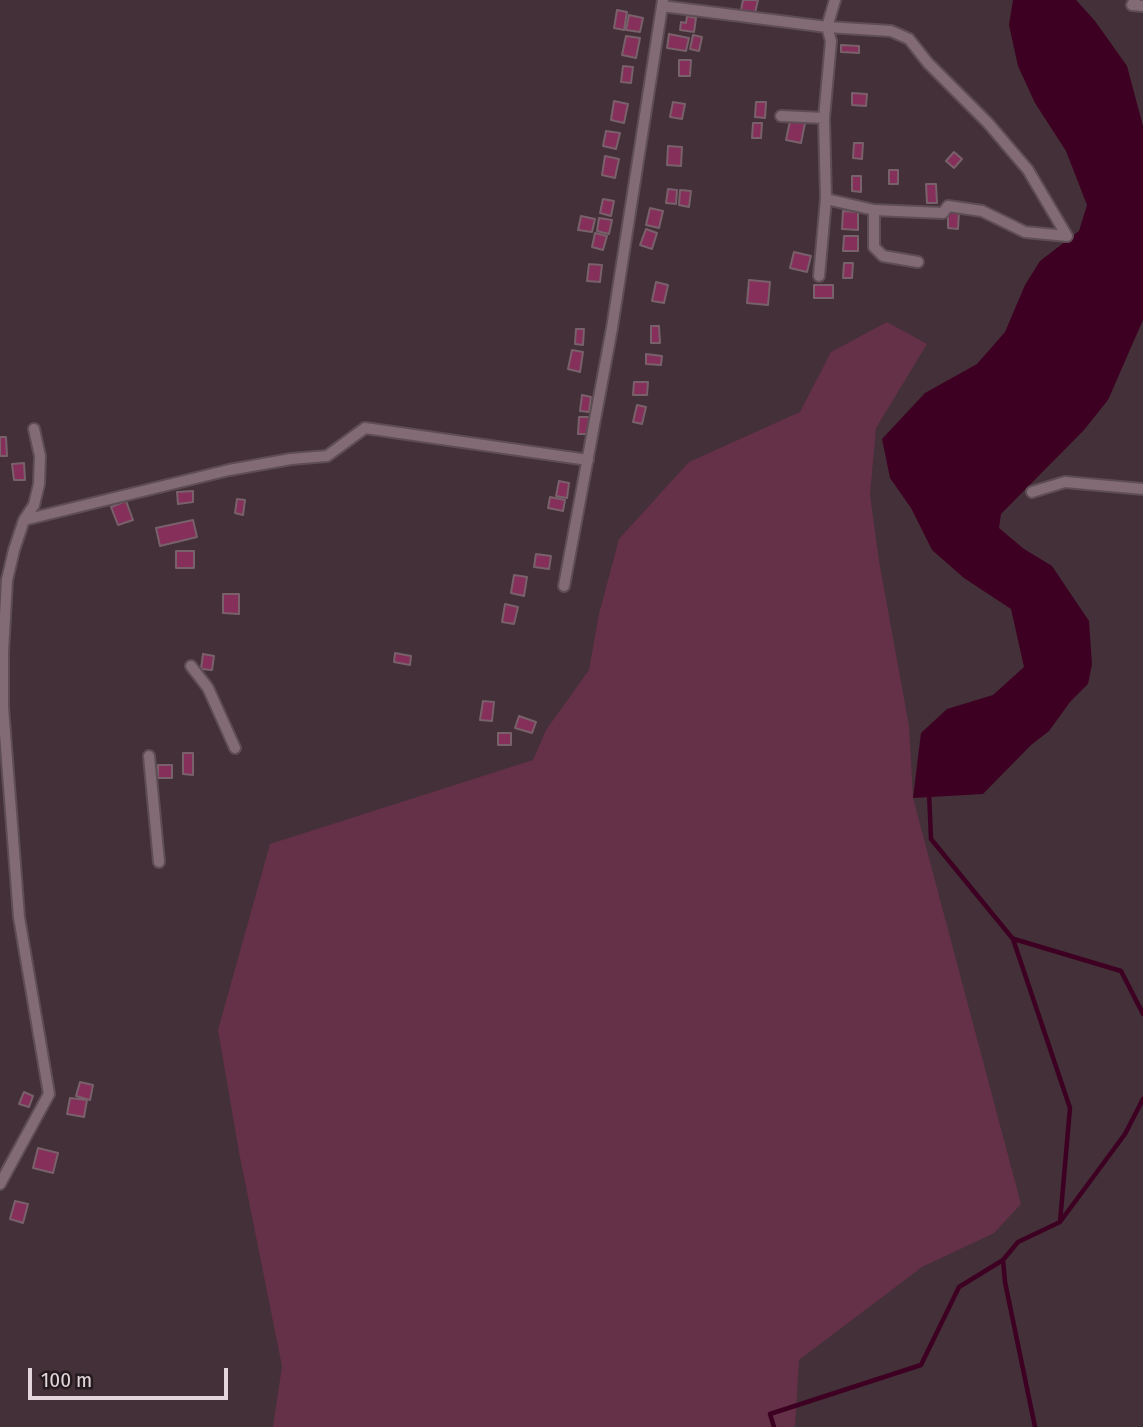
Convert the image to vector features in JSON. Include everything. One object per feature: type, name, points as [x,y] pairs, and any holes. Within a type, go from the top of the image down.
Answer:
[{"type":"street","points":[[819,276],[826,199],[824,118],[831,41],[827,27],[835,0]]},
{"type":"street","points":[[1135,0],[1132,5],[1143,6]]},
{"type":"street","points":[[564,586],[614,314],[662,3],[827,27],[891,31],[909,39],[1028,170],[1068,236],[1025,232],[982,211],[948,206],[943,213],[874,210],[826,199]]},
{"type":"street","points":[[781,117],[824,118]]},
{"type":"street","points":[[874,210],[874,247],[883,256],[918,262]]},
{"type":"street","points":[[24,520],[229,470],[291,459],[327,457],[366,428],[588,460]]},
{"type":"street","points":[[0,1184],[50,1094],[19,917],[7,783],[1,652],[7,580],[13,550],[24,520],[34,505],[40,484],[40,456],[34,429]]},
{"type":"street","points":[[1032,492],[1065,482],[1143,489]]},
{"type":"street","points":[[191,666],[208,688],[235,748]]},
{"type":"street","points":[[149,756],[159,862]]},
{"type":"shaded area","points":[[1013,0],[1076,0],[1095,21],[1127,66],[1143,126],[1143,320],[1108,400],[1084,430],[1001,514],[999,528],[1024,549],[1052,566],[1089,621],[1092,664],[1088,684],[1070,702],[1049,731],[1031,745],[983,794],[913,798],[921,733],[947,709],[993,695],[1024,667],[1011,609],[964,578],[932,550],[911,508],[890,478],[882,439],[925,393],[977,364],[1005,332],[1025,285],[1040,261],[1079,231],[1087,205],[1066,151],[1035,103],[1018,66],[1009,25]]},
{"type":"shaded area","points":[[887,322],[927,344],[876,428],[870,495],[879,561],[909,726],[913,798],[1021,1204],[994,1233],[922,1267],[799,1360],[795,1427],[273,1427],[282,1366],[239,1152],[218,1030],[270,844],[533,760],[546,730],[589,670],[599,614],[619,539],[689,462],[800,412],[831,352]]},
{"type":"building","points":[[743,0],[758,0],[755,13],[741,10]]},
{"type":"building","points":[[617,10],[627,12],[624,30],[614,28]]},
{"type":"building","points":[[629,15],[643,18],[640,32],[626,30]]},
{"type":"building","points":[[687,16],[696,18],[694,32],[680,30],[681,22],[686,23]]},
{"type":"building","points":[[669,34],[689,38],[686,51],[667,48]]},
{"type":"building","points":[[693,35],[702,37],[699,51],[690,49]]},
{"type":"building","points":[[626,36],[640,38],[636,58],[622,55]]},
{"type":"building","points":[[841,45],[859,46],[859,53],[841,52]]},
{"type":"building","points":[[679,60],[691,60],[690,76],[679,76]]},
{"type":"building","points":[[623,66],[633,67],[631,83],[621,82]]},
{"type":"building","points":[[852,93],[867,94],[866,106],[852,105]]},
{"type":"building","points":[[614,101],[628,104],[624,123],[611,120]]},
{"type":"building","points":[[673,102],[685,104],[682,119],[670,117]]},
{"type":"building","points":[[756,102],[766,102],[765,118],[755,117]]},
{"type":"building","points":[[790,121],[805,123],[801,143],[786,140]]},
{"type":"building","points":[[753,123],[762,123],[761,138],[752,138]]},
{"type":"building","points":[[606,131],[620,133],[616,149],[603,146]]},
{"type":"building","points":[[854,143],[863,143],[862,159],[853,158]]},
{"type":"building","points":[[668,146],[682,147],[681,166],[667,165]]},
{"type":"building","points":[[954,152],[962,159],[954,168],[946,161]]},
{"type":"building","points":[[605,156],[619,159],[615,178],[602,175]]},
{"type":"building","points":[[889,170],[898,170],[898,184],[889,184]]},
{"type":"building","points":[[852,176],[861,176],[861,192],[852,191]]},
{"type":"building","points":[[926,184],[936,184],[937,203],[927,203]]},
{"type":"building","points":[[668,189],[677,190],[676,204],[666,203]]},
{"type":"building","points":[[680,190],[691,191],[689,207],[679,205]]},
{"type":"building","points":[[603,199],[614,201],[611,216],[600,213]]},
{"type":"building","points":[[650,208],[663,211],[659,228],[646,225]]},
{"type":"building","points":[[843,211],[858,212],[858,230],[842,229]]},
{"type":"building","points":[[948,211],[959,211],[958,229],[948,228]]},
{"type":"building","points":[[581,216],[595,219],[592,232],[578,230]]},
{"type":"building","points":[[599,218],[612,220],[609,234],[597,231]]},
{"type":"building","points":[[646,229],[657,233],[652,249],[640,245]]},
{"type":"building","points":[[595,233],[607,236],[603,250],[592,247]]},
{"type":"building","points":[[844,236],[858,236],[858,251],[843,251]]},
{"type":"building","points":[[794,252],[811,256],[807,272],[790,268]]},
{"type":"building","points":[[844,263],[853,263],[852,278],[843,278]]},
{"type":"building","points":[[589,264],[602,265],[600,282],[587,281]]},
{"type":"building","points":[[749,280],[770,282],[768,305],[747,303]]},
{"type":"building","points":[[656,282],[668,285],[664,303],[652,301]]},
{"type":"building","points":[[814,285],[833,285],[833,298],[814,298]]},
{"type":"building","points":[[651,326],[659,326],[660,343],[651,343]]},
{"type":"building","points":[[576,329],[584,329],[583,345],[575,344]]},
{"type":"building","points":[[572,350],[583,352],[580,372],[568,369]]},
{"type":"building","points":[[646,354],[662,356],[661,365],[646,364]]},
{"type":"building","points":[[634,382],[648,382],[647,395],[633,395]]},
{"type":"building","points":[[582,395],[591,397],[589,412],[580,411]]},
{"type":"building","points":[[637,405],[646,407],[642,424],[633,422]]},
{"type":"building","points":[[579,417],[589,417],[588,434],[578,434]]},
{"type":"building","points":[[0,437],[6,437],[7,456],[0,456]]},
{"type":"building","points":[[24,463],[25,480],[14,480],[12,464]]},
{"type":"building","points":[[559,481],[569,483],[567,498],[556,496]]},
{"type":"building","points":[[193,491],[193,502],[178,504],[177,492]]},
{"type":"building","points":[[550,497],[565,500],[563,511],[548,508]]},
{"type":"building","points":[[237,499],[245,500],[243,515],[235,513]]},
{"type":"building","points":[[126,501],[133,520],[118,525],[111,507]]},
{"type":"building","points":[[193,520],[197,537],[160,546],[156,528]]},
{"type":"building","points":[[176,551],[194,551],[194,568],[176,568]]},
{"type":"building","points":[[536,554],[551,556],[549,569],[534,567]]},
{"type":"building","points":[[514,575],[527,577],[524,596],[511,593]]},
{"type":"building","points":[[223,594],[239,594],[239,614],[223,613]]},
{"type":"building","points":[[505,604],[518,607],[514,624],[502,622]]},
{"type":"building","points":[[395,653],[411,656],[410,665],[394,662]]},
{"type":"building","points":[[203,654],[214,656],[212,670],[201,669]]},
{"type":"building","points":[[483,701],[494,702],[492,721],[480,720]]},
{"type":"building","points":[[519,716],[536,722],[532,733],[515,728]]},
{"type":"building","points":[[498,733],[511,733],[511,745],[498,745]]},
{"type":"building","points":[[183,753],[193,753],[193,775],[183,774]]},
{"type":"building","points":[[158,765],[172,765],[172,778],[158,778]]},
{"type":"building","points":[[80,1082],[93,1085],[90,1100],[76,1096]]},
{"type":"building","points":[[24,1092],[33,1096],[29,1107],[19,1104]]},
{"type":"building","points":[[70,1098],[87,1100],[84,1117],[67,1114]]},
{"type":"building","points":[[38,1148],[58,1153],[53,1173],[33,1168]]},
{"type":"building","points":[[15,1201],[28,1204],[23,1223],[10,1219]]},
{"type":"waterway","points":[[774,1427],[770,1414],[921,1365],[959,1287],[1003,1260],[1018,1242],[1060,1222],[1070,1108],[1013,939],[931,839],[929,792]]},
{"type":"waterway","points":[[1014,939],[1121,971],[1143,1014]]},
{"type":"waterway","points":[[1060,1222],[1125,1134],[1143,1099]]},
{"type":"waterway","points":[[1003,1260],[1005,1282],[1035,1427]]}]
